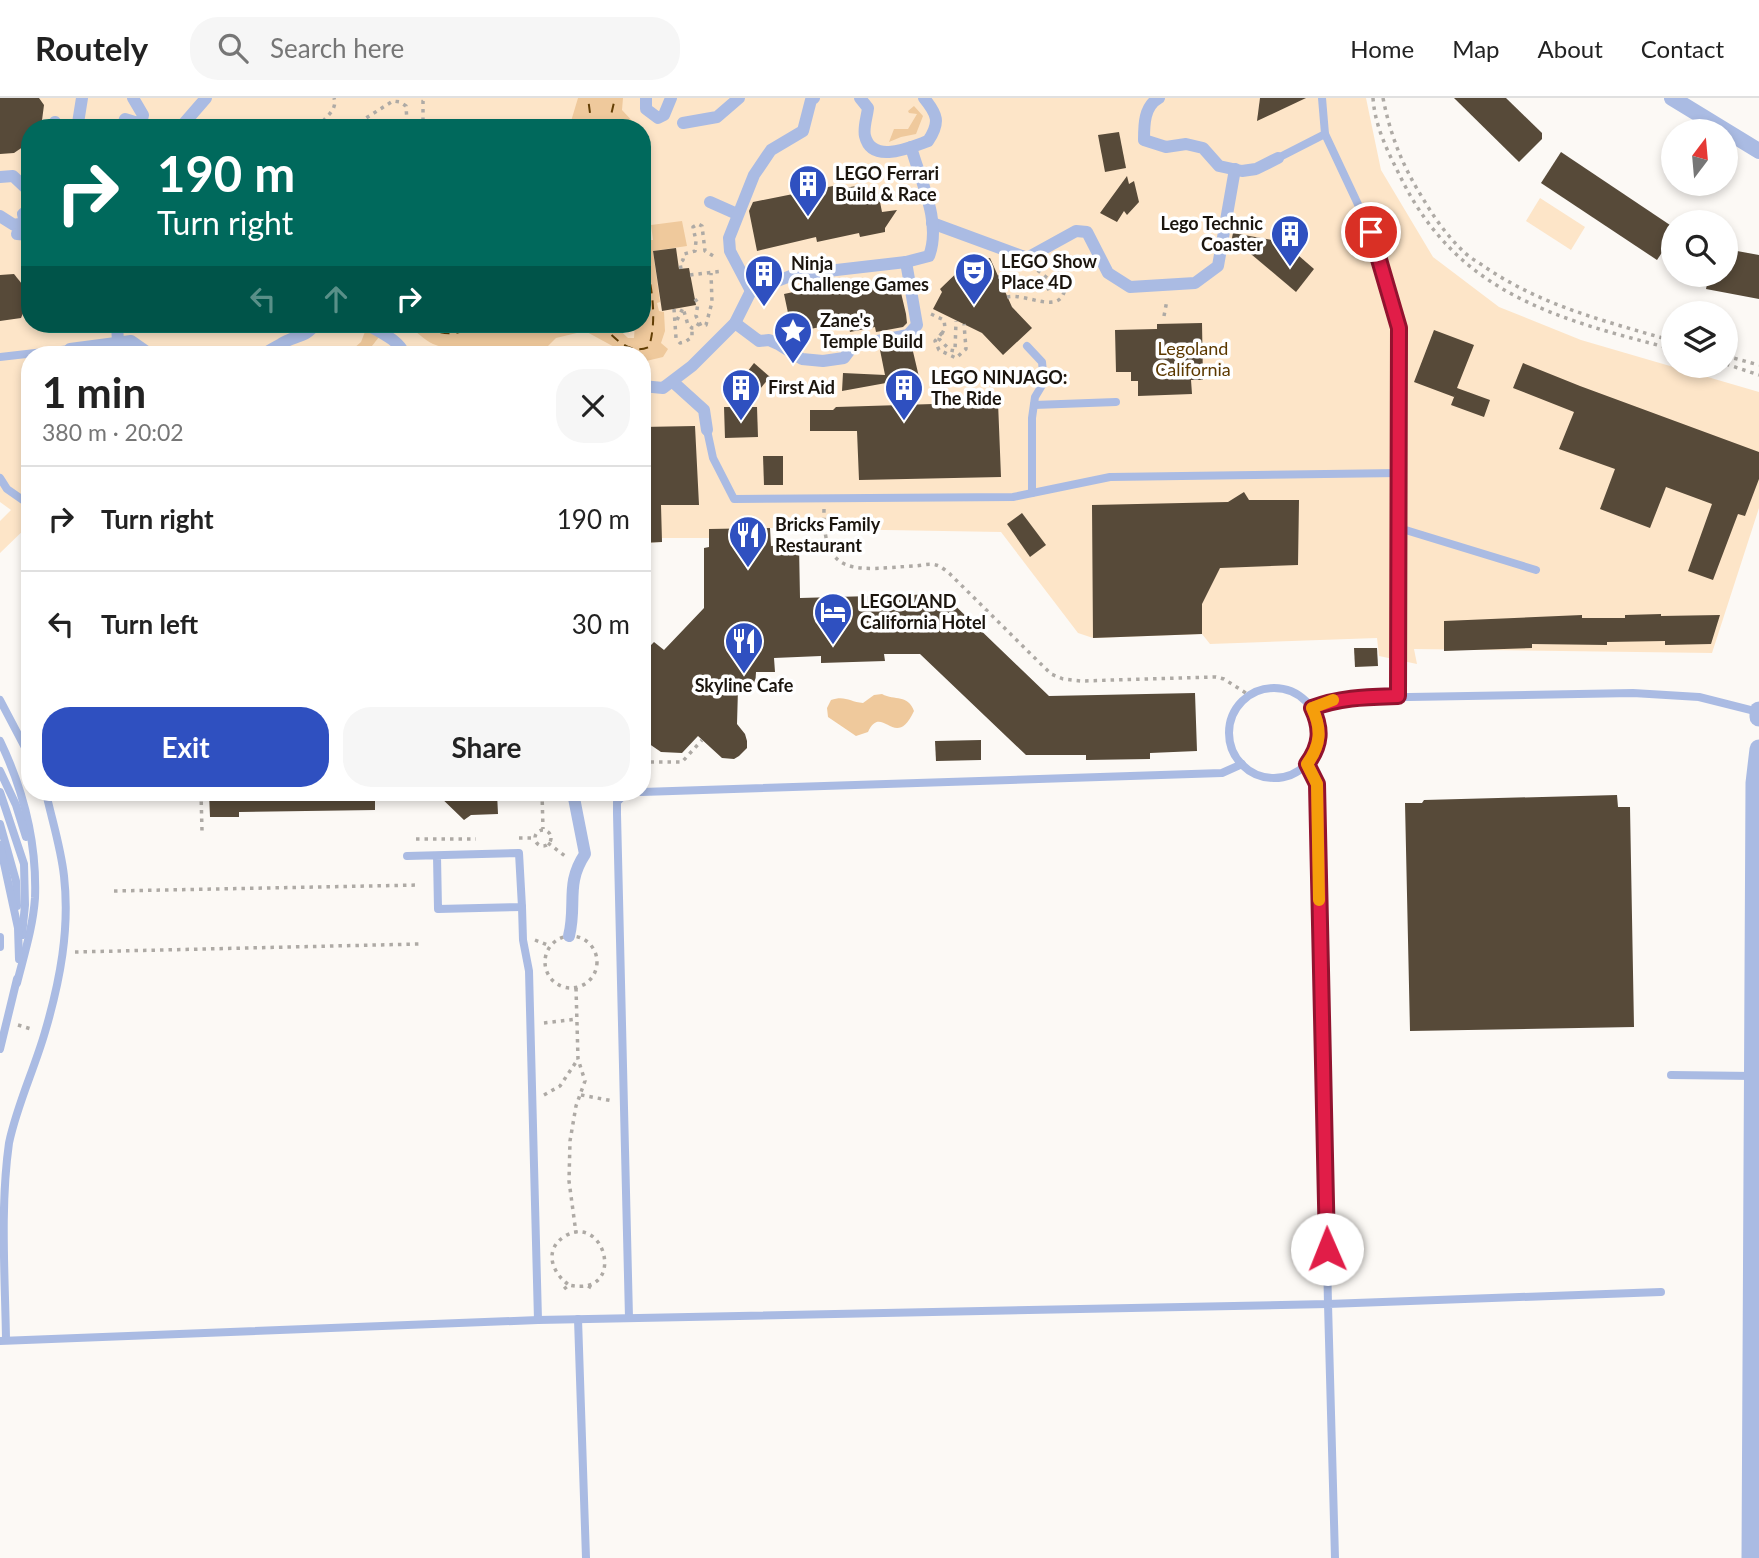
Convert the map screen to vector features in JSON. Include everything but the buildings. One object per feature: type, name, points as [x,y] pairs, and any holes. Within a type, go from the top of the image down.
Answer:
[{"type":"street","points":[[79,119],[82,98]]},
{"type":"street","points":[[134,98],[143,114],[142,119]]},
{"type":"street","points":[[188,119],[206,98]]},
{"type":"street","points":[[646,98],[646,110],[658,118],[664,115],[671,98]]},
{"type":"street","points":[[683,123],[717,117],[739,98]]},
{"type":"street","points":[[751,291],[730,251],[729,238],[754,175],[771,150],[803,131],[811,100],[814,98]]},
{"type":"street","points":[[860,98],[868,108],[864,134],[869,145],[886,153],[928,141],[936,129],[935,112],[924,98]]},
{"type":"street","points":[[1159,98],[1154,101],[1144,120],[1144,140],[1166,147],[1186,144],[1203,148],[1219,166],[1242,171],[1255,169],[1278,158]]},
{"type":"street","points":[[1672,98],[1758,149]]},
{"type":"street","points":[[651,387],[663,388],[673,382],[735,323],[751,291],[793,275],[905,262],[929,256],[934,242],[933,223],[911,147]]},
{"type":"street","points":[[933,223],[1025,257],[1076,231],[1087,232],[1108,273],[1130,287],[1195,283],[1218,266],[1236,169]]},
{"type":"street","points":[[0,177],[13,176],[21,183]]},
{"type":"street","points":[[710,202],[737,214]]},
{"type":"street","points":[[0,216],[14,225],[21,224]]},
{"type":"street","points":[[735,323],[759,341],[769,340],[802,359],[823,361],[844,358],[853,346],[908,335],[917,325],[905,262]]},
{"type":"street","points":[[117,333],[118,343]]},
{"type":"street","points":[[289,346],[308,333]]},
{"type":"street","points":[[382,333],[399,346]]},
{"type":"street","points":[[94,346],[131,341],[138,346]]},
{"type":"street","points":[[673,382],[704,410],[707,430]]},
{"type":"street","points":[[1751,1558],[1755,783],[1759,749]]},
{"type":"street","points":[[569,936],[573,919],[572,886],[576,868],[585,854],[575,801]]},
{"type":"lane","points":[[1322,98],[1325,134],[1371,232],[1399,328],[1398,696]]},
{"type":"lane","points":[[1278,158],[1325,134]]},
{"type":"lane","points":[[1027,345],[1042,362],[1044,382],[1035,397],[1034,405],[1032,493]]},
{"type":"lane","points":[[0,357],[21,355]]},
{"type":"lane","points":[[1034,405],[1116,401]]},
{"type":"lane","points":[[707,430],[713,458],[734,499],[1013,497],[1110,477],[1399,473]]},
{"type":"lane","points":[[0,478],[7,489],[21,499]]},
{"type":"lane","points":[[1399,528],[1536,570]]},
{"type":"lane","points":[[1276,688],[1290,691],[1312,708],[1320,737],[1316,751],[1296,773],[1282,778],[1267,778],[1254,773],[1234,754],[1229,728],[1240,704],[1249,695],[1276,688]]},
{"type":"lane","points":[[1312,708],[1333,700],[1398,696],[1664,694],[1699,697],[1759,713]]},
{"type":"lane","points":[[0,700],[21,739]]},
{"type":"lane","points":[[0,741],[21,789]]},
{"type":"lane","points":[[651,792],[1222,773],[1242,764]]},
{"type":"lane","points":[[1307,764],[1317,784],[1335,1558]]},
{"type":"lane","points":[[0,771],[16,805],[34,862]]},
{"type":"lane","points":[[0,792],[24,864],[25,905],[16,983]]},
{"type":"lane","points":[[0,1049],[28,942],[35,900],[34,862],[24,801]]},
{"type":"lane","points":[[48,801],[64,873],[67,920],[59,975],[45,1030],[17,1111],[9,1144],[4,1212],[3,1340],[538,1320],[1328,1304],[1661,1292]]},
{"type":"lane","points":[[618,801],[629,1318]]},
{"type":"lane","points":[[0,824],[16,881],[19,953]]},
{"type":"lane","points":[[0,845],[18,928]]},
{"type":"lane","points":[[407,856],[519,853],[523,940],[529,971],[538,1320]]},
{"type":"lane","points":[[437,856],[438,909],[522,907]]},
{"type":"lane","points":[[0,937],[0,947]]},
{"type":"lane","points":[[1671,1075],[1754,1076]]},
{"type":"lane","points":[[578,1319],[586,1558]]},
{"type":"path","points":[[324,119],[334,110],[334,98]]},
{"type":"path","points":[[423,119],[423,101],[426,98]]},
{"type":"path","points":[[1373,98],[1383,142],[1411,198],[1444,243],[1478,274],[1517,299],[1555,314],[1661,345]]},
{"type":"path","points":[[1383,98],[1393,142],[1407,173],[1433,214],[1464,252],[1509,284],[1546,301],[1661,338]]},
{"type":"path","points":[[365,119],[393,101],[406,107],[407,119]]},
{"type":"path","points":[[681,269],[680,262],[684,254],[695,251],[693,227],[698,225],[702,226],[705,251],[715,258],[730,251]]},
{"type":"path","points":[[1007,297],[1016,294],[1048,303],[1061,298],[1065,285],[1062,271],[1038,252]]},
{"type":"path","points":[[998,277],[1007,277],[1045,290],[1052,287],[1051,281],[1025,257]]},
{"type":"path","points":[[690,275],[738,267]]},
{"type":"path","points":[[695,299],[698,303],[696,316],[701,326],[706,325],[710,314],[711,273]]},
{"type":"path","points":[[914,306],[925,305],[933,317],[944,320],[939,339],[950,350],[955,351],[956,321]]},
{"type":"path","points":[[674,309],[677,320],[676,338],[680,343],[685,342],[692,337],[692,328],[688,325],[683,307],[677,320]]},
{"type":"path","points":[[692,328],[696,328],[699,323]]},
{"type":"path","points":[[943,332],[935,341],[939,350],[956,358],[966,349],[964,324]]},
{"type":"path","points":[[1738,359],[1759,365]]},
{"type":"path","points":[[1738,368],[1759,375]]},
{"type":"path","points":[[824,499],[823,529],[831,555],[846,566],[872,568],[937,565],[950,574],[1051,674],[1063,679],[1081,681],[1216,677],[1249,695]]},
{"type":"path","points":[[651,762],[682,762],[702,740]]},
{"type":"path","points":[[201,801],[202,831]]},
{"type":"path","points":[[542,801],[543,830]]},
{"type":"path","points":[[548,844],[550,834],[543,830],[537,832],[535,841],[541,845],[548,844],[576,868]]},
{"type":"path","points":[[114,891],[419,885]]},
{"type":"path","points":[[569,936],[587,941],[594,948],[597,957],[595,974],[590,981],[576,988],[555,983],[546,972],[546,954],[550,946],[569,936]]},
{"type":"path","points":[[533,939],[550,946]]},
{"type":"path","points":[[74,952],[419,944]]},
{"type":"path","points":[[576,988],[578,1059],[585,1081],[574,1116],[569,1153],[569,1181],[576,1233]]},
{"type":"path","points":[[538,1023],[577,1018]]},
{"type":"path","points":[[13,1024],[31,1030]]},
{"type":"path","points":[[533,1101],[560,1086],[578,1059]]},
{"type":"path","points":[[581,1095],[623,1101]]},
{"type":"path","points":[[587,1286],[603,1274],[606,1254],[602,1245],[593,1237],[576,1233],[558,1243],[552,1260],[558,1278],[569,1285],[594,1289]]},
{"type":"path","points":[[564,1289],[569,1285]]},
{"type":"green space","name":"Legoland California","points":[[0,98],[1366,98],[1381,170],[1433,257],[1499,307],[1581,340],[1661,363],[1661,378],[1711,378],[1759,392],[1759,508],[1712,653],[1414,649],[1417,664],[1379,656],[1377,638],[1210,644],[1202,634],[1093,638],[1078,633],[1001,532],[770,528],[709,538],[662,538],[662,542],[651,543],[651,346],[21,346],[21,533],[0,553],[0,521],[11,510],[0,502]]},
{"type":"green space","points":[[1540,198],[1585,227],[1571,250],[1526,221]]},
{"type":"shaded area","points":[[578,98],[623,98],[622,110],[630,119],[572,119]]},
{"type":"shaded area","points":[[914,106],[923,116],[916,134],[889,142],[894,129],[908,129],[917,114],[908,111]]},
{"type":"shaded area","points":[[682,221],[687,246],[653,251],[660,302],[657,303],[659,311],[664,312],[665,331],[661,343],[668,349],[663,357],[651,360],[651,346],[612,346],[589,333],[623,333],[628,338],[634,338],[634,333],[651,333],[651,225]]},
{"type":"shaded area","points":[[364,333],[382,333],[372,346],[356,346]]},
{"type":"shaded area","points":[[417,333],[577,333],[556,338],[548,346],[440,346]]},
{"type":"shaded area","points":[[882,694],[905,700],[914,711],[901,727],[895,728],[878,722],[873,724],[868,732],[856,736],[828,717],[827,708],[831,700],[844,698],[863,703],[874,695]]},
{"type":"ferry route","points":[[588,98],[588,119]]},
{"type":"ferry route","points":[[610,119],[615,98]]},
{"type":"ferry route","points":[[649,346],[653,321],[651,291]]},
{"type":"ferry route","points":[[610,333],[626,346]]},
{"type":"slow traffic","points":[[1319,900],[1317,784],[1307,764],[1316,751],[1320,737],[1312,708],[1333,700]]},
{"type":"place","name":"LEGO Ferrari Build & Race","points":[[808,218]]},
{"type":"place","name":"Lego Technic Coaster","points":[[1290,268]]},
{"type":"place","name":"LEGO Show Place 4D","points":[[974,306]]},
{"type":"place","name":"Ninja Challenge Games","points":[[764,308]]},
{"type":"place","name":"Zane's Temple Build","points":[[793,365]]},
{"type":"place","name":"First Aid","points":[[741,422]]},
{"type":"place","name":"LEGO NINJAGO: The Ride","points":[[904,422]]},
{"type":"place","name":"Bricks Family Restaurant","points":[[748,569]]},
{"type":"place","name":"LEGOLAND California Hotel","points":[[833,646]]},
{"type":"place","name":"Skyline Cafe","points":[[744,675]]},
{"type":"route","points":[[1327,1249],[1317,784],[1307,764],[1316,751],[1320,737],[1312,708],[1333,700],[1398,696],[1399,328],[1371,232]]}]
